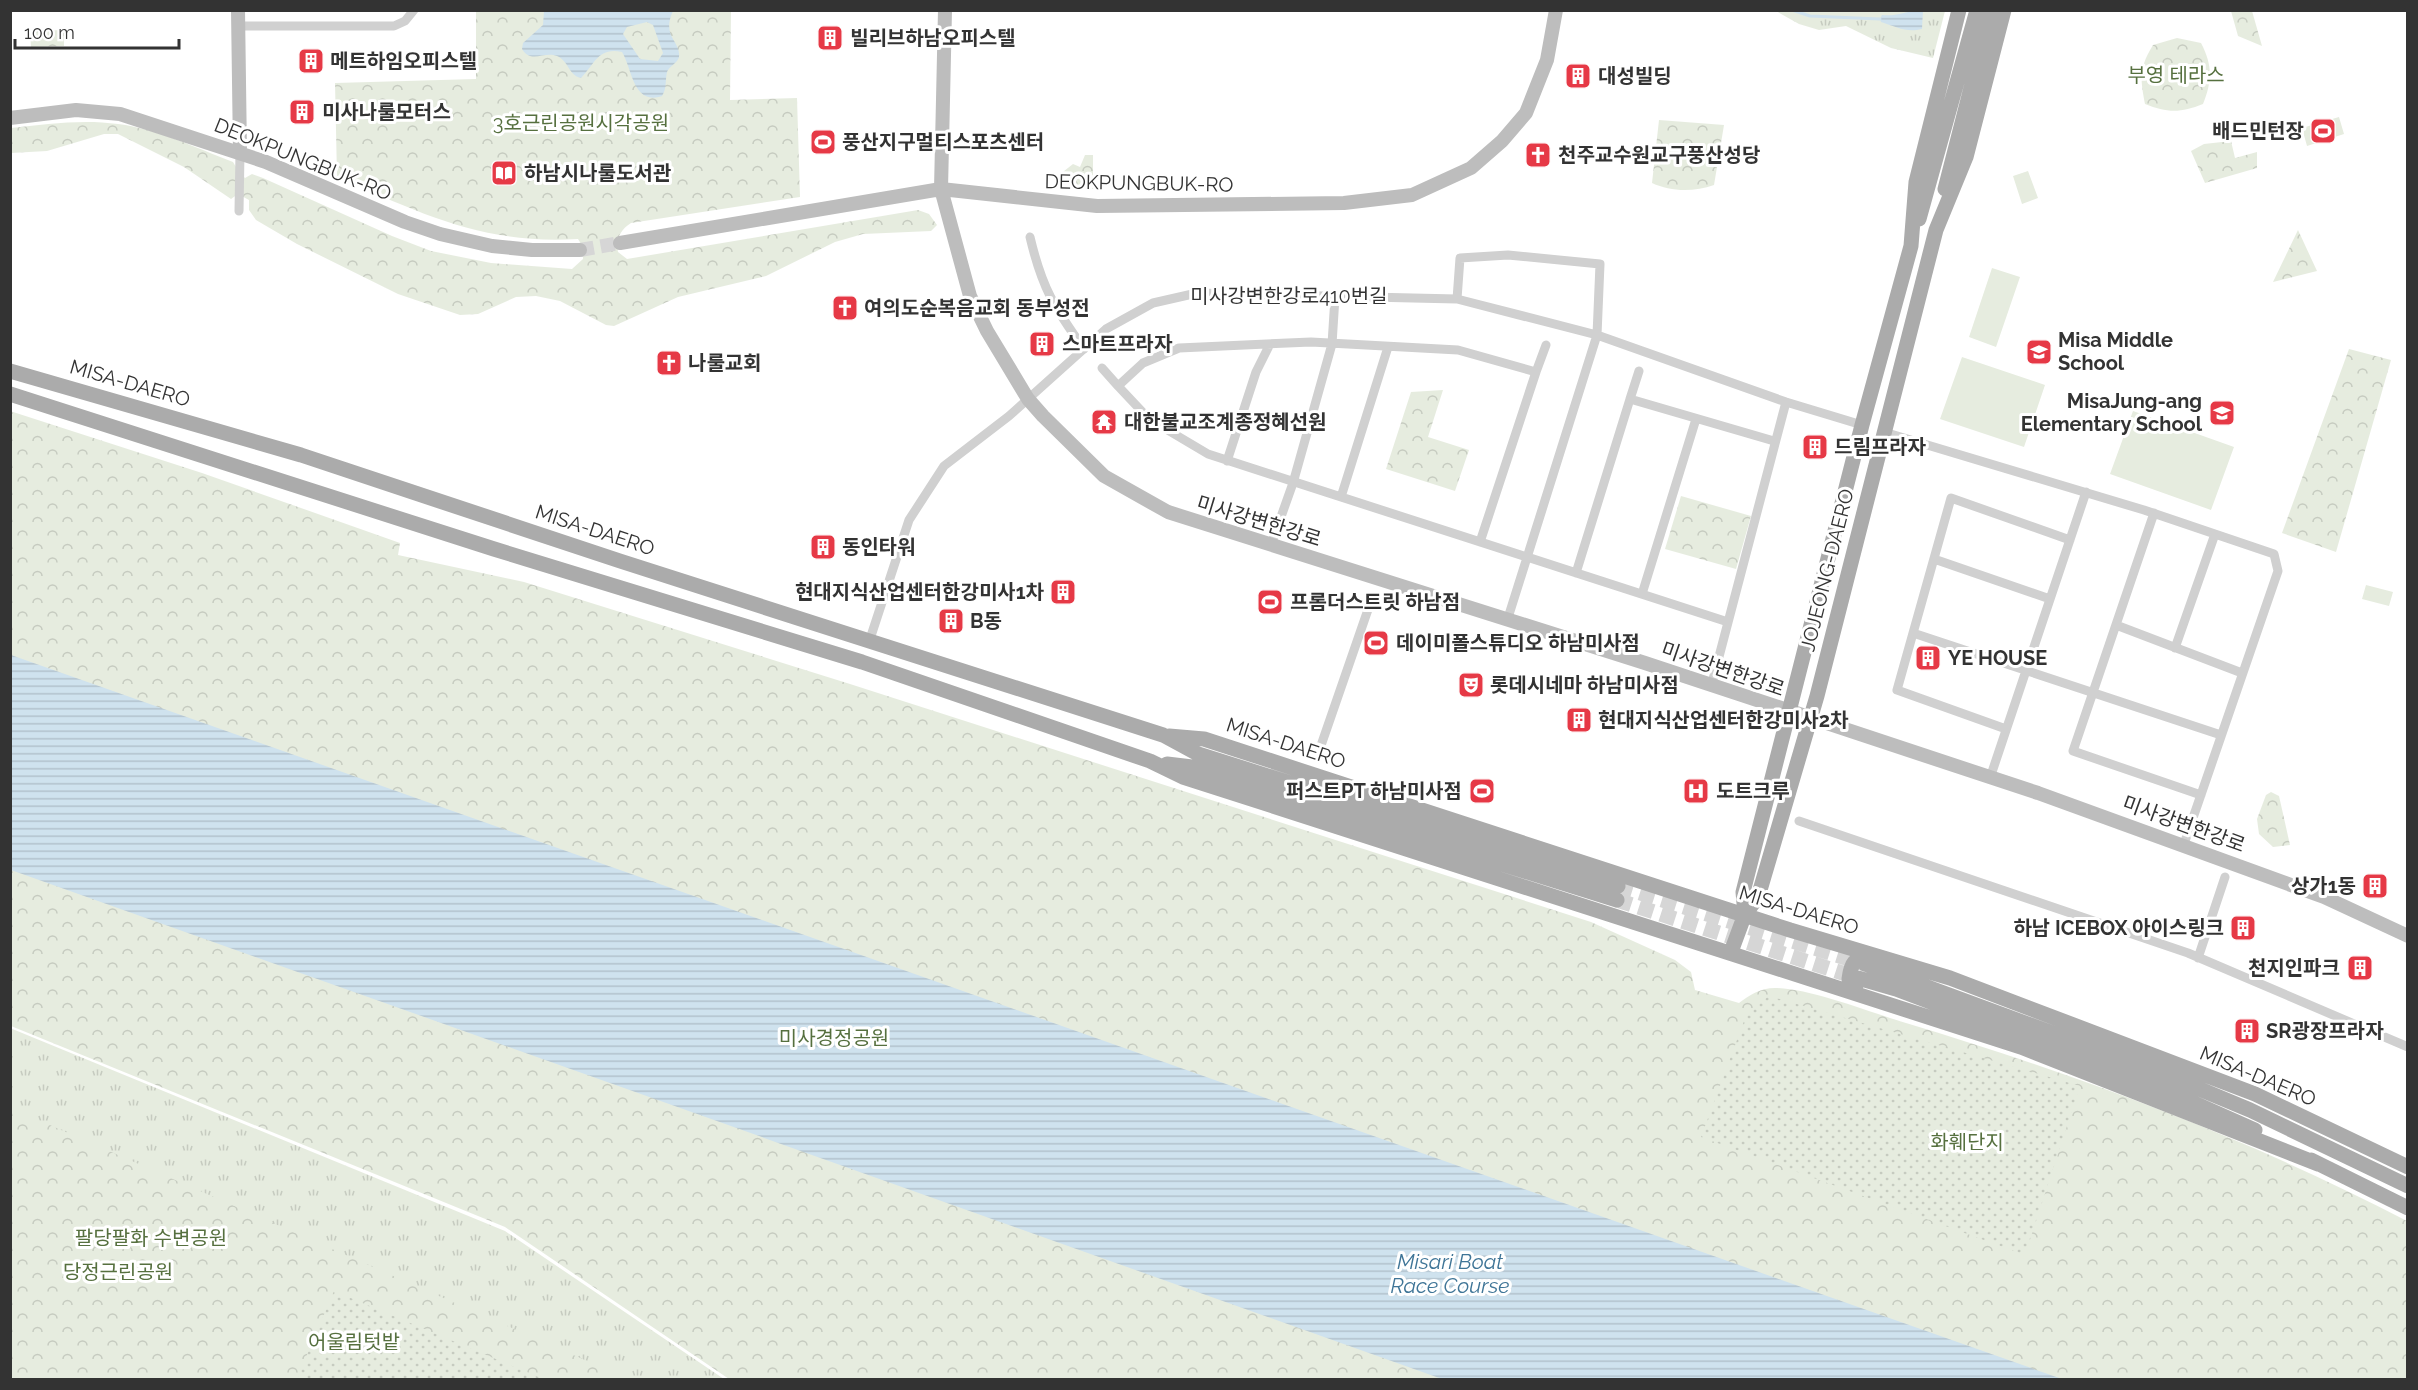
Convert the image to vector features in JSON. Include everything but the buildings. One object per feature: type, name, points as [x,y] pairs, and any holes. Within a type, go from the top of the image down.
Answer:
[{"type":"main road","name":"JOJEONG-DAERO","points":[[1911,246],[1916,182],[1959,10]]},
{"type":"main road","name":"JOJEONG-DAERO","points":[[1744,914],[1743,892],[1791,712],[1862,425],[1977,10]]},
{"type":"main road","name":"JOJEONG-DAERO","points":[[1731,952],[1744,914],[1758,897],[1810,718],[1991,10]]},
{"type":"main road","name":"JOJEONG-DAERO","points":[[1936,230],[1966,157],[2004,10]]},
{"type":"main road","name":"MISA-DAERO","points":[[10,369],[302,455],[620,561],[870,639],[1163,735],[1198,754],[1618,893],[1192,767],[1150,761]]},
{"type":"main road","name":"MISA-DAERO","points":[[14,396],[460,539],[862,662],[1150,761],[1183,777],[2021,1047],[2318,1164]]},
{"type":"main road","name":"MISA-DAERO","points":[[1163,735],[1204,739],[1744,914],[1864,966],[2166,1075],[2250,1110],[2408,1186]]},
{"type":"main road","points":[[1863,997],[1849,979],[1851,964],[1856,958],[1864,966]]},
{"type":"main road","name":"MISA-DAERO","points":[[1864,966],[1896,990],[2164,1090],[2269,1136],[2318,1164],[2408,1208]]},
{"type":"main road","name":"MISA-DAERO","points":[[1864,966],[1950,978],[2251,1093],[2408,1167]]},
{"type":"street","points":[[238,10],[239,211]]},
{"type":"street","points":[[238,26],[394,26],[405,21],[414,10]]},
{"type":"street","name":"미사강변한강로","points":[[945,10],[941,189],[970,296],[987,331],[1028,399],[1058,432],[1104,476],[1118,485],[1168,512],[1810,718],[2184,844],[2324,897],[2408,936]]},
{"type":"street","name":"DEOKPUNGBUK-RO","points":[[620,243],[941,189],[1041,201],[1117,206],[1344,202],[1412,195],[1471,168],[1502,141],[1526,113],[1547,60],[1556,10]]},
{"type":"street","name":"DEOKPUNGBUK-RO","points":[[10,118],[76,110],[120,114],[240,153],[405,222],[440,234],[492,246],[532,250],[580,250]]},
{"type":"street","points":[[1030,237],[1040,278],[1057,311],[1084,349]]},
{"type":"street","points":[[1457,299],[1460,258],[1508,255],[1600,264],[1597,335],[1508,621]]},
{"type":"street","name":"미사강변한강로410번길","points":[[870,639],[909,520],[944,466],[1028,399],[1106,329],[1132,312],[1175,297],[1197,293],[1457,299],[1597,335],[1786,402],[1862,425]]},
{"type":"street","points":[[1271,545],[1293,483],[1332,344],[1335,297]]},
{"type":"street","points":[[1227,461],[1256,372],[1270,344]]},
{"type":"street","points":[[1118,386],[1143,363],[1179,348],[1270,344],[1332,344],[1458,350],[1536,372]]},
{"type":"street","points":[[1480,542],[1546,345]]},
{"type":"street","points":[[1341,497],[1388,347]]},
{"type":"street","points":[[1102,368],[1149,419],[1187,444],[1227,461],[1728,622]]},
{"type":"street","points":[[1576,573],[1640,371]]},
{"type":"street","points":[[1630,399],[1774,441]]},
{"type":"street","points":[[1711,687],[1786,402]]},
{"type":"street","points":[[1642,594],[1696,419]]},
{"type":"street","points":[[1884,432],[2154,513],[2274,554],[2278,565],[2184,844]]},
{"type":"street","points":[[1990,778],[2086,492]]},
{"type":"street","points":[[2006,729],[1897,690],[1951,498],[2070,540]]},
{"type":"street","points":[[2154,513],[2073,751],[2201,795]]},
{"type":"street","points":[[2175,648],[2216,534]]},
{"type":"street","points":[[1934,559],[2050,599]]},
{"type":"street","points":[[1317,757],[1372,598]]},
{"type":"street","points":[[2116,626],[2242,673]]},
{"type":"street","points":[[1913,633],[2221,735]]},
{"type":"street","points":[[1799,821],[2087,917],[2198,958],[2408,1047]]},
{"type":"street","points":[[2198,958],[2225,877]]},
{"type":"green space","name":"3호근린공원시각공원","points":[[476,11],[731,11],[730,100],[797,98],[800,197],[631,223],[621,232],[617,243],[618,252],[627,259],[918,210],[929,214],[937,225],[931,231],[863,234],[835,242],[766,276],[678,297],[614,326],[606,325],[560,301],[536,296],[516,297],[478,314],[460,315],[398,294],[297,244],[256,220],[249,210],[249,200],[238,194],[231,199],[184,167],[118,134],[104,134],[47,151],[11,153],[11,128],[78,122],[133,126],[233,162],[245,178],[252,174],[263,178],[431,251],[491,263],[572,269],[583,259],[583,247],[578,239],[544,240],[482,232],[425,214],[337,177],[335,83],[476,79]]},
{"type":"green space","points":[[1776,11],[1945,11],[1933,58],[1891,48],[1846,26],[1819,30],[1799,24]]},
{"type":"green space","points":[[2231,11],[2252,11],[2262,46],[2238,36]]},
{"type":"green space","points":[[64,30],[64,46],[31,47],[30,31]]},
{"type":"green space","name":"부영 테라스","points":[[2177,38],[2201,43],[2205,51],[2210,73],[2203,104],[2174,111],[2145,104],[2142,73],[2148,53],[2153,45]]},
{"type":"green space","name":"배드민턴장","points":[[2339,117],[2344,134],[2307,146],[2302,128]]},
{"type":"green space","points":[[1659,120],[1724,125],[1714,185],[1683,190],[1652,183]]},
{"type":"green space","points":[[2231,141],[2235,158],[2257,152],[2257,168],[2205,183],[2191,151],[2204,144]]},
{"type":"green space","points":[[1085,155],[1093,155],[1093,189],[1054,188],[1054,179],[1073,164],[1080,167]]},
{"type":"green space","points":[[2028,171],[2038,198],[2022,204],[2013,176]]},
{"type":"green space","points":[[2298,230],[2317,271],[2273,282]]},
{"type":"green space","points":[[1992,268],[2020,277],[1996,347],[1969,337]]},
{"type":"green space","points":[[2349,349],[2391,360],[2336,552],[2282,533]]},
{"type":"green space","points":[[1962,357],[2045,385],[2024,447],[1940,419]]},
{"type":"green space","points":[[1443,390],[1428,437],[1469,450],[1455,491],[1386,469],[1411,392]]},
{"type":"green space","name":"미사경정공원","points":[[10,411],[202,473],[400,543],[398,555],[524,582],[1591,922],[1675,960],[1691,972],[1695,990],[1739,1003],[1756,992],[1770,988],[1789,989],[1822,996],[2034,1064],[2161,1110],[2286,1162],[2407,1221],[2407,1379],[729,1379],[505,1227],[11,1026]]},
{"type":"green space","points":[[2133,411],[2234,447],[2211,510],[2110,474]]},
{"type":"green space","points":[[1681,496],[1751,516],[1736,569],[1665,549]]},
{"type":"green space","points":[[2366,585],[2393,592],[2389,606],[2362,599]]},
{"type":"green space","points":[[2271,792],[2279,796],[2290,845],[2273,847],[2259,834],[2257,819],[2266,795]]},
{"type":"green space","name":"화훼단지","points":[[1769,996],[2080,1086],[2025,1255],[1701,1137],[1747,1013]]},
{"type":"green space","name":"팔당팔화 수변공원","points":[[10,1028],[505,1231],[724,1379],[11,1379]]},
{"type":"green space","name":"당정근린공원","points":[[11,1108],[628,1379],[11,1379]]},
{"type":"green space","name":"어울림텃밭","points":[[334,1291],[543,1379],[307,1380],[298,1376]]},
{"type":"water","points":[[1923,10],[1922,29],[1901,29],[1881,22],[1880,19],[1882,15]]},
{"type":"water","points":[[544,11],[673,11],[669,27],[679,51],[679,57],[667,72],[662,96],[652,98],[639,91],[622,52],[602,54],[581,78],[573,74],[564,61],[557,56],[529,56],[522,49],[523,43],[543,25]],"holes":[[[647,22],[653,25],[663,53],[658,61],[640,59],[623,34],[627,27]]]},
{"type":"water","name":"Misari Boat Race Course","points":[[11,655],[2062,1379],[1442,1379],[11,870]]},
{"type":"waterway","points":[[1792,10],[1810,16],[1880,19]]},
{"type":"tunnel","points":[[580,250],[620,243]]},
{"type":"tunnel","points":[[1618,886],[1865,964]]},
{"type":"tunnel","points":[[1617,900],[1858,978]]},
{"type":"place","name":"빌리브하남오피스텔","points":[[830,38]]},
{"type":"place","name":"메트하임오피스텔","points":[[311,61]]},
{"type":"place","name":"대성빌딩","points":[[1578,76]]},
{"type":"place","name":"미사나룰모터스","points":[[302,112]]},
{"type":"place","name":"배드민턴장","points":[[2323,131]]},
{"type":"place","name":"풍산지구멀티스포츠센터","points":[[823,142]]},
{"type":"place","name":"천주교수원교구풍산성당","points":[[1538,155]]},
{"type":"place","name":"하남시나룰도서관","points":[[504,173]]},
{"type":"place","name":"여의도순복음교회 동부성전","points":[[845,308]]},
{"type":"place","name":"스마트프라자","points":[[1042,344]]},
{"type":"place","name":"Misa Middle School","points":[[2039,352]]},
{"type":"place","name":"나룰교회","points":[[669,363]]},
{"type":"place","name":"MisaJung-ang Elementary School","points":[[2222,413]]},
{"type":"place","name":"대한불교조계종정혜선원","points":[[1104,422]]},
{"type":"place","name":"드림프라자","points":[[1815,447]]},
{"type":"place","name":"동인타워","points":[[823,547]]},
{"type":"place","name":"현대지식산업센터한강미사1차","points":[[1063,592]]},
{"type":"place","name":"프롬더스트릿 하남점","points":[[1270,602]]},
{"type":"place","name":"B동","points":[[951,621]]},
{"type":"place","name":"데이미폴스튜디오 하남미사점","points":[[1376,643]]},
{"type":"place","name":"YE HOUSE","points":[[1928,658]]},
{"type":"place","name":"롯데시네마 하남미사점","points":[[1471,685]]},
{"type":"place","name":"현대지식산업센터한강미사2차","points":[[1579,720]]},
{"type":"place","name":"퍼스트PT 하남미사점","points":[[1482,791]]},
{"type":"place","name":"도트크루","points":[[1696,791]]},
{"type":"place","name":"상가1동","points":[[2375,886]]},
{"type":"place","name":"하남 ICEBOX 아이스링크","points":[[2243,928]]},
{"type":"place","name":"천지인파크","points":[[2360,968]]},
{"type":"place","name":"SR광장프라자","points":[[2247,1031]]}]
